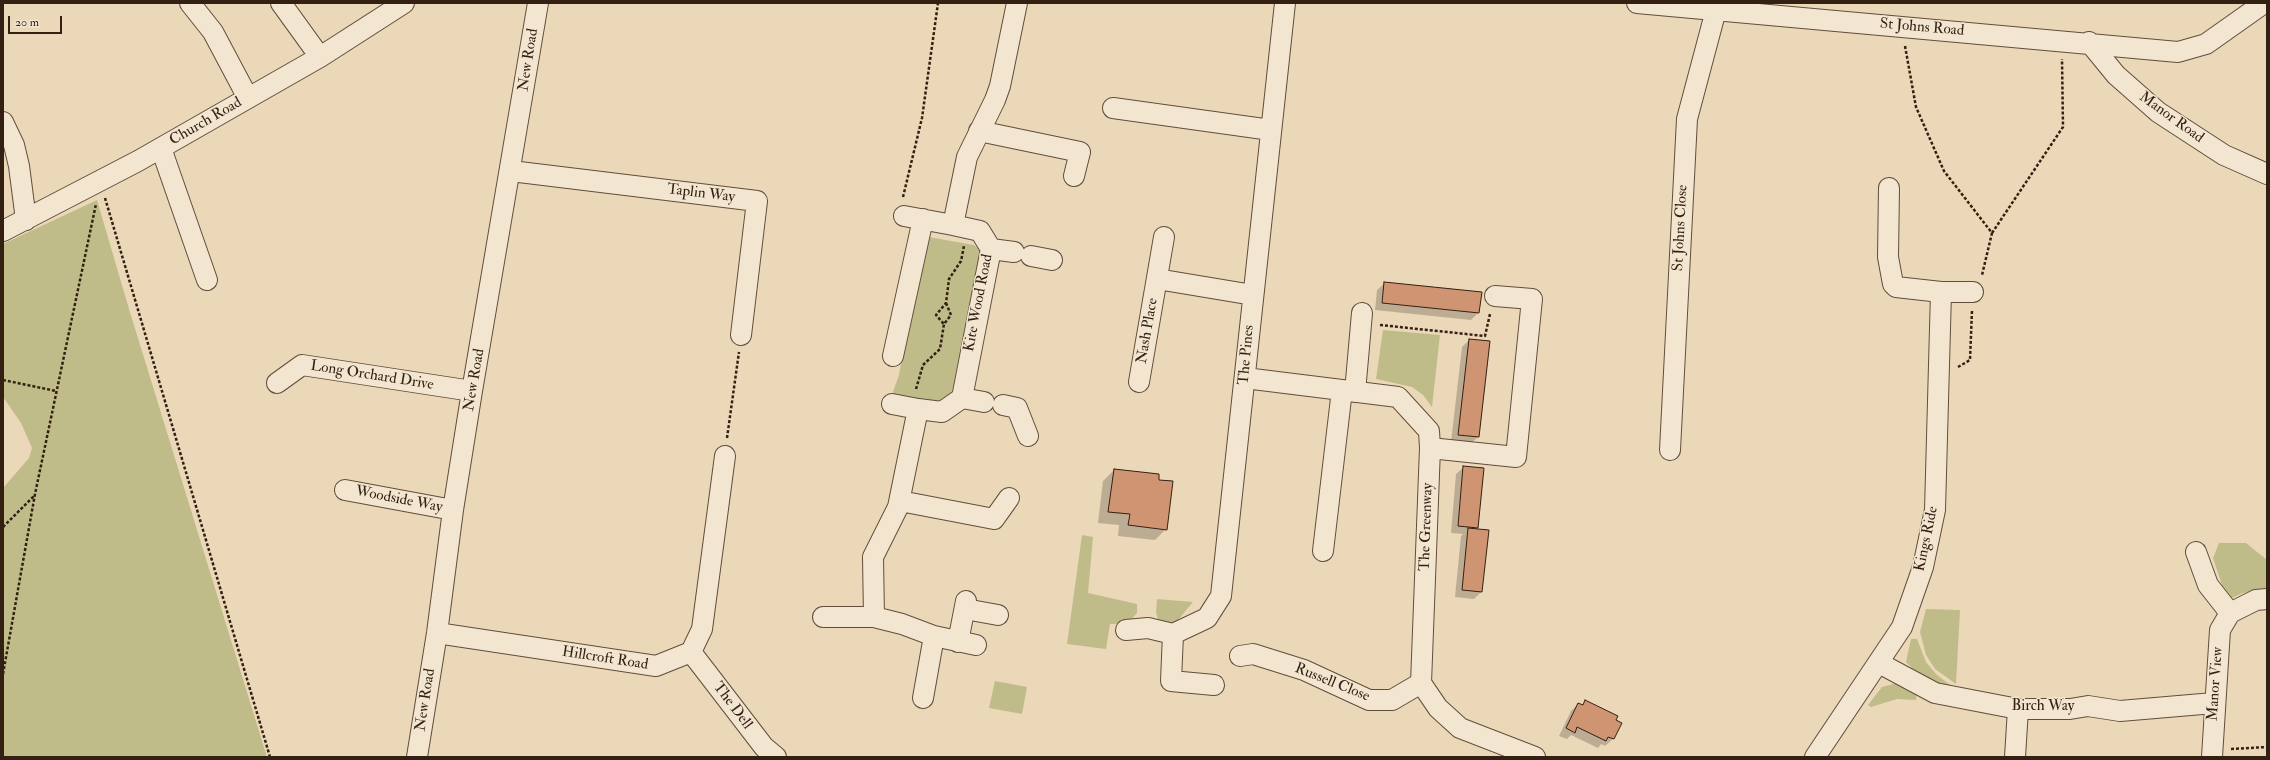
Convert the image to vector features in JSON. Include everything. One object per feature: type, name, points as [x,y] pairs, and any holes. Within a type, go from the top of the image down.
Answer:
[{"type":"street","points":[[190,3],[213,32],[248,98]]},
{"type":"street","points":[[281,3],[320,57]]},
{"type":"street","name":"Church Road","points":[[3,231],[101,182],[161,148],[320,57],[404,3]]},
{"type":"street","name":"New Road","points":[[419,757],[453,510],[538,3]]},
{"type":"street","points":[[960,226],[967,157],[978,131],[995,100],[1000,86],[1017,3]]},
{"type":"street","name":"The Pines","points":[[1173,634],[1207,618],[1221,596],[1285,3]]},
{"type":"street","name":"St Johns Road","points":[[1637,3],[1904,26],[2062,42],[2089,42],[2178,52],[2206,44],[2264,3]]},
{"type":"street","name":"St Johns Close","points":[[1670,450],[1687,119],[1716,10]]},
{"type":"street","name":"Manor Road","points":[[2089,42],[2116,74],[2158,112],[2224,156],[2267,174]]},
{"type":"street","points":[[1113,108],[1271,130]]},
{"type":"street","points":[[3,122],[14,145],[20,166],[26,220]]},
{"type":"street","points":[[978,131],[1080,152],[1074,176]]},
{"type":"street","points":[[161,148],[207,280]]},
{"type":"street","name":"Taplin Way","points":[[511,171],[757,201],[741,335]]},
{"type":"street","points":[[1889,188],[1888,257],[1893,284],[1896,287],[1941,292],[1972,292]]},
{"type":"street","name":"Kite Wood Road","points":[[904,216],[980,231],[991,249],[962,398]]},
{"type":"street","points":[[893,356],[923,219]]},
{"type":"street","name":"Nash Place","points":[[1139,382],[1164,237]]},
{"type":"street","points":[[991,249],[1052,260]]},
{"type":"street","name":"Nash Place","points":[[1157,279],[1253,295]]},
{"type":"street","name":"Kings Ride","points":[[1814,757],[1879,664],[1902,627],[1923,567],[1935,510],[1941,292]]},
{"type":"street","points":[[1430,448],[1516,457],[1532,300],[1495,296]]},
{"type":"street","points":[[1323,551],[1348,391],[1362,318]]},
{"type":"street","name":"Long Orchard Drive","points":[[276,383],[302,365],[472,391]]},
{"type":"street","name":"The Greenway","points":[[1245,378],[1398,397],[1429,431],[1430,448],[1420,683]]},
{"type":"street","points":[[892,404],[942,412],[962,398],[984,402]]},
{"type":"street","points":[[1003,405],[1017,408],[1028,436]]},
{"type":"street","points":[[874,617],[874,557],[900,501],[918,409]]},
{"type":"street","points":[[691,652],[702,629],[725,456]]},
{"type":"street","name":"Woodside Way","points":[[345,490],[453,510]]},
{"type":"street","points":[[900,501],[994,519],[1009,498]]},
{"type":"street","points":[[2196,552],[2208,585],[2230,613],[2256,600],[2267,599]]},
{"type":"street","points":[[824,617],[874,617],[902,624],[934,636],[967,644],[966,605],[998,615]]},
{"type":"street","name":"Manor View","points":[[2212,753],[2214,703],[2220,630],[2230,613]]},
{"type":"street","points":[[1126,630],[1148,628],[1173,634],[1171,681],[1214,685]]},
{"type":"street","name":"Hillcroft Road","points":[[437,633],[656,666],[691,652]]},
{"type":"street","points":[[923,698],[934,636]]},
{"type":"street","name":"The Dell","points":[[691,652],[764,747],[776,757]]},
{"type":"street","name":"Russell Close","points":[[1240,656],[1253,654],[1304,670],[1369,700],[1392,700],[1420,683]]},
{"type":"street","name":"Birch Way","points":[[1879,664],[1935,693],[2018,709],[2070,710],[2088,706],[2120,711],[2214,703]]},
{"type":"street","points":[[1420,683],[1438,708],[1460,728],[1535,757]]},
{"type":"street","points":[[2015,757],[2018,709]]},
{"type":"path","points":[[904,216],[902,202],[922,118],[938,3]]},
{"type":"path","points":[[1904,26],[1904,42],[1916,107],[1944,171],[1992,233]]},
{"type":"path","points":[[1953,370],[1970,360],[1972,292],[1981,280],[1992,233],[2063,127],[2062,42]]},
{"type":"path","points":[[3,674],[35,494],[101,182]]},
{"type":"path","points":[[101,182],[270,757]]},
{"type":"path","points":[[944,324],[936,315],[946,303],[949,279],[961,261],[960,226]]},
{"type":"path","points":[[1362,318],[1485,336],[1495,296]]},
{"type":"path","points":[[918,409],[913,399],[923,366],[940,350],[944,324],[952,315],[946,303]]},
{"type":"path","points":[[725,456],[741,335]]},
{"type":"path","points":[[3,380],[56,391]]},
{"type":"path","points":[[3,527],[35,494]]},
{"type":"path","points":[[2212,753],[2267,747]]},
{"type":"shaded area","points":[[97,200],[129,309],[267,757],[3,757],[3,488],[29,458],[32,448],[21,423],[3,397],[3,244]]},
{"type":"shaded area","points":[[923,236],[974,245],[980,250],[952,392],[945,402],[896,399],[893,392],[899,375]]},
{"type":"shaded area","points":[[1383,330],[1440,335],[1432,407],[1423,395],[1412,387],[1376,379]]},
{"type":"shaded area","points":[[1082,535],[1093,537],[1088,593],[1137,604],[1137,613],[1130,621],[1121,624],[1110,624],[1106,649],[1067,644]]},
{"type":"shaded area","points":[[2219,543],[2246,543],[2267,560],[2267,589],[2243,593],[2232,598],[2222,585],[2213,558]]},
{"type":"shaded area","points":[[1157,599],[1193,602],[1173,626],[1163,625],[1158,620],[1156,612]]},
{"type":"shaded area","points":[[1926,609],[1960,610],[1956,684],[1935,669],[1926,655],[1920,632]]},
{"type":"shaded area","points":[[1911,639],[1917,639],[1926,662],[1937,675],[1953,687],[1951,689],[1915,671],[1906,662]]},
{"type":"shaded area","points":[[995,681],[1027,687],[1022,714],[989,708]]},
{"type":"shaded area","points":[[1893,684],[1905,684],[1917,691],[1916,700],[1897,699],[1871,707],[1868,705],[1882,687]]},
{"type":"building","points":[[1384,282],[1482,292],[1479,313],[1382,303]]},
{"type":"building","points":[[1469,339],[1490,341],[1479,437],[1458,435]]},
{"type":"building","points":[[1463,466],[1484,468],[1478,528],[1458,526]]},
{"type":"building","points":[[1114,469],[1159,474],[1159,480],[1173,481],[1167,530],[1128,525],[1130,514],[1108,512]]},
{"type":"building","points":[[1468,528],[1489,530],[1482,592],[1462,590]]},
{"type":"building","points":[[1585,700],[1618,716],[1616,720],[1622,723],[1614,739],[1608,737],[1606,741],[1577,727],[1575,733],[1566,728],[1578,703],[1583,705]]}]
